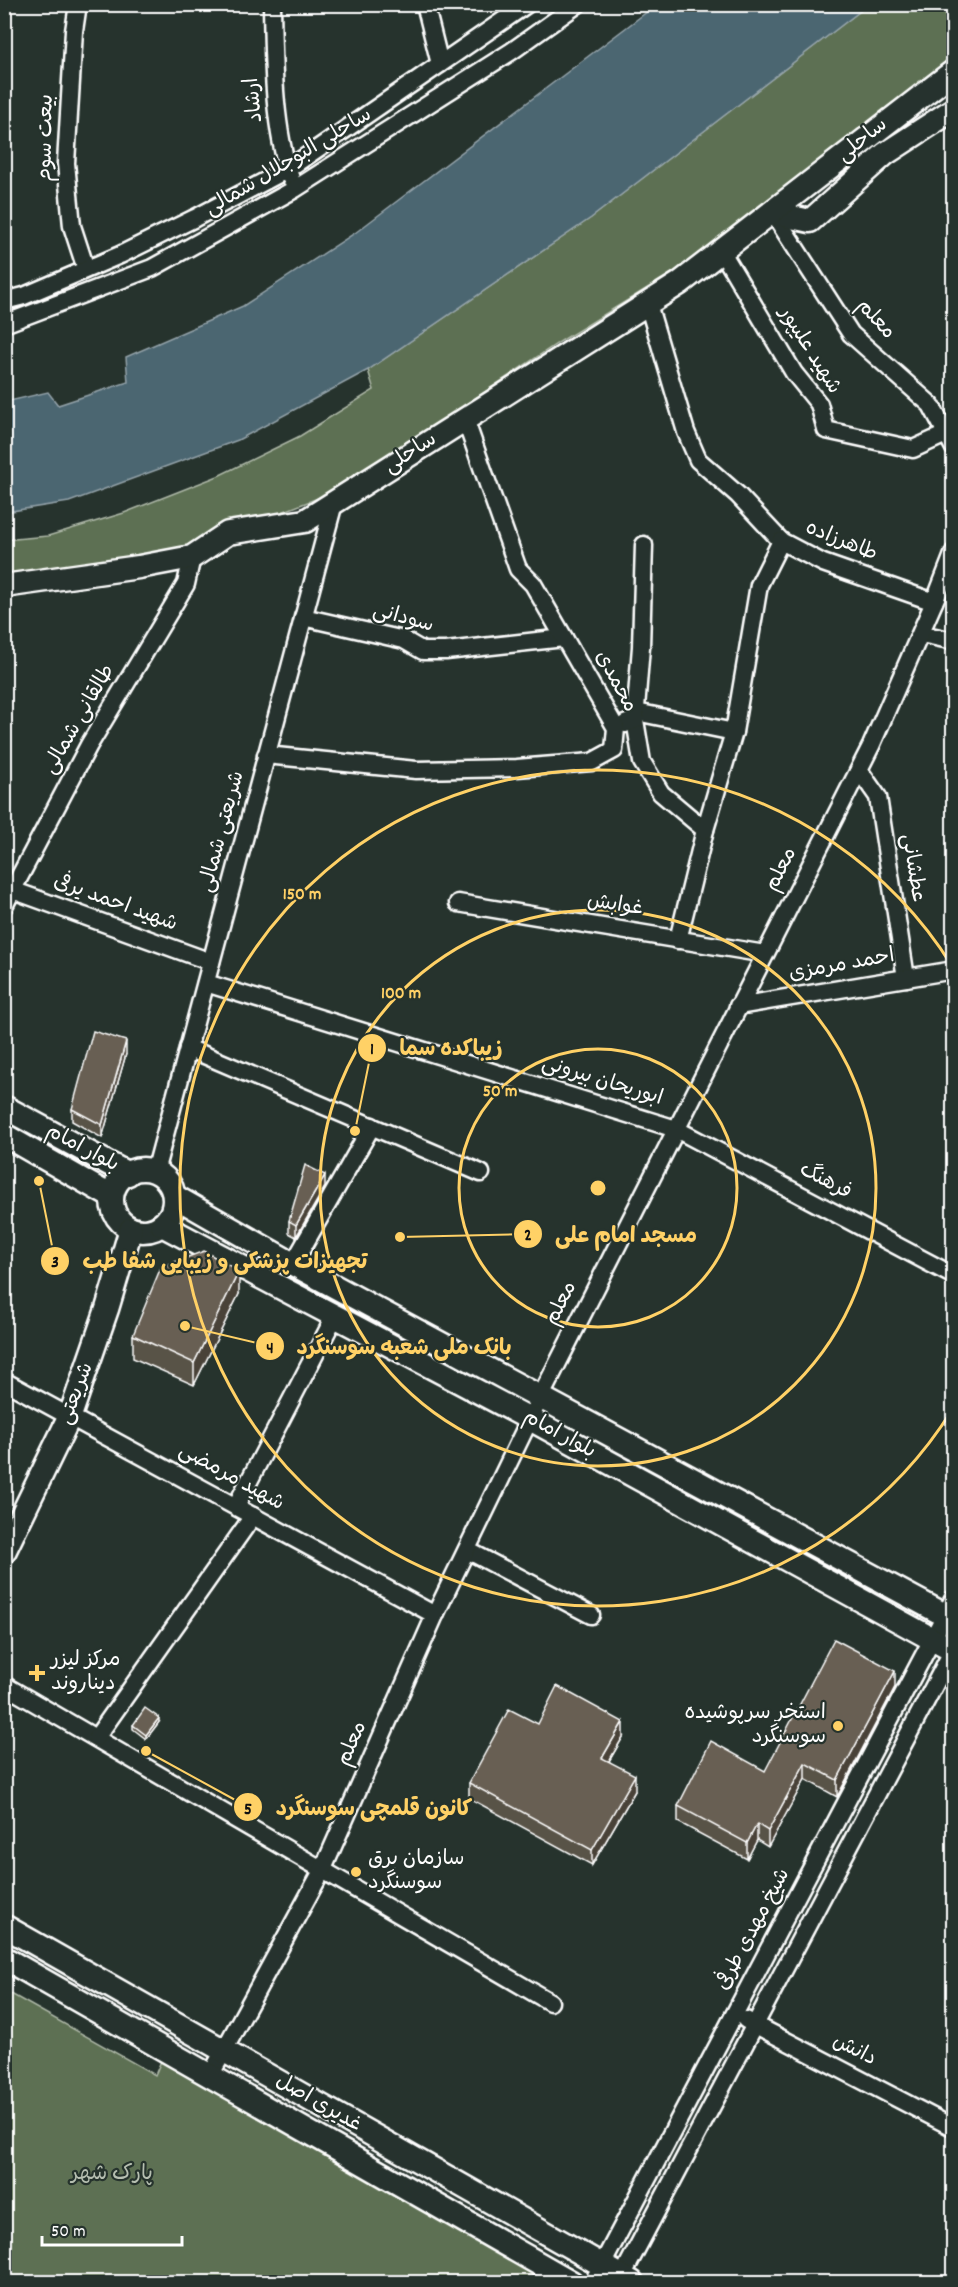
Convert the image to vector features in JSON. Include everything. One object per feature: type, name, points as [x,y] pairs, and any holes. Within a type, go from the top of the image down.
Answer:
[{"type":"main road","name":"ساحلی","points":[[4,586],[139,567],[192,557],[228,533],[305,521],[680,283],[774,213],[954,71]]},
{"type":"main road","name":"ساحلی","points":[[774,213],[810,221],[885,154],[954,109]]},
{"type":"main road","name":"بلوار امام","points":[[4,1107],[128,1174]]},
{"type":"main road","name":"بلوار امام","points":[[4,1135],[112,1197]]},
{"type":"main road","points":[[136,1170],[155,1172],[168,1182],[174,1196],[172,1212],[162,1225],[147,1231],[131,1228],[116,1216],[112,1197],[120,1180],[128,1174],[136,1170]]},
{"type":"main road","name":"بلوار امام","points":[[174,1196],[293,1264],[540,1398],[950,1611]]},
{"type":"main road","name":"بلوار امام","points":[[162,1225],[530,1419],[953,1650]]},
{"type":"main road","name":"شریعتی","points":[[4,1552],[70,1416],[107,1308],[131,1228]]},
{"type":"main road","name":"غدیری اصل","points":[[4,1926],[222,2050],[598,2274],[625,2281]]},
{"type":"main road","name":"غدیری اصل","points":[[4,1958],[572,2283]]},
{"type":"street","name":"بیعت سوم","points":[[78,4],[74,31],[66,163],[72,226],[86,269]]},
{"type":"street","name":"ارشاد","points":[[272,4],[273,60],[284,157],[295,189]]},
{"type":"street","points":[[425,4],[440,64]]},
{"type":"street","name":"ساحلی البوجلال شمالی","points":[[4,301],[24,296],[195,219],[288,169],[527,4]]},
{"type":"street","name":"ساحلی البوجلال شمالی","points":[[4,324],[152,268],[295,189],[512,51],[578,4]]},
{"type":"street","name":"معلم","points":[[774,213],[851,334],[931,405],[950,441]]},
{"type":"street","name":"شهید علیپور","points":[[722,252],[794,373],[819,404],[826,430],[913,448],[950,441]]},
{"type":"street","points":[[648,304],[686,432],[698,460],[738,495],[781,542]]},
{"type":"street","name":"محمدی","points":[[266,755],[416,770],[517,768],[592,762],[614,750],[616,728],[533,584],[518,569],[465,419]]},
{"type":"street","name":"شریعتی شمالی","points":[[155,1172],[334,503]]},
{"type":"street","name":"طاهرزاده","points":[[678,939],[705,830],[734,732],[759,585],[781,542],[823,563],[934,602]]},
{"type":"street","points":[[644,544],[636,716],[642,762],[661,793],[705,830]]},
{"type":"street","name":"معلم","points":[[210,2076],[222,2050],[323,1869],[466,1550],[540,1398],[859,770],[921,634],[954,552]]},
{"type":"street","name":"طالقانی شمالی","points":[[4,906],[9,889],[90,745],[186,584],[192,557]]},
{"type":"street","name":"سودانی","points":[[303,617],[404,640],[423,651],[446,651],[564,638]]},
{"type":"street","points":[[921,634],[954,641]]},
{"type":"street","points":[[616,728],[636,716],[734,732]]},
{"type":"street","name":"عطشانی","points":[[859,770],[878,797],[906,978]]},
{"type":"street","name":"شهید احمد یرفی","points":[[9,889],[211,962]]},
{"type":"street","name":"غوابش","points":[[458,903],[765,954]]},
{"type":"street","name":"احمد مرمزی","points":[[738,1006],[954,970]]},
{"type":"street","name":"ابوریحان بیرونی","points":[[206,983],[676,1129]]},
{"type":"street","points":[[188,1048],[481,1173]]},
{"type":"street","points":[[293,1264],[372,1126]]},
{"type":"street","name":"فرهنگ","points":[[676,1129],[954,1276]]},
{"type":"street","points":[[236,1506],[335,1316]]},
{"type":"street","name":"شهید مرمضی","points":[[4,1381],[435,1615]]},
{"type":"street","points":[[96,1738],[253,1516]]},
{"type":"street","points":[[466,1550],[591,1616]]},
{"type":"street","name":"شیخ مهدی طرفی","points":[[598,2274],[932,1639],[950,1611]]},
{"type":"street","points":[[625,2281],[755,2025],[953,1650]]},
{"type":"street","points":[[4,1685],[550,2002]]},
{"type":"street","points":[[795,1900],[816,1910]]},
{"type":"street","name":"دانش","points":[[735,2014],[954,2128]]},
{"type":"green space","points":[[868,5],[953,5],[953,58],[685,265],[561,341],[336,491],[182,549],[5,577],[4,540],[48,536],[124,513],[218,476],[300,436],[374,390],[368,370],[591,218]]},
{"type":"green space","name":"پارک شهر","points":[[4,1990],[155,2075],[161,2061],[553,2282],[5,2282]]},
{"type":"water","points":[[656,5],[868,5],[591,218],[368,370],[238,440],[69,502],[5,512],[5,402],[48,392],[58,405],[128,382],[126,357],[243,306],[355,233]]},
{"type":"building","points":[[93,1031],[126,1041],[102,1125],[72,1109]]},
{"type":"building","points":[[305,1165],[325,1175],[296,1225],[289,1221]]},
{"type":"building","points":[[204,1251],[239,1271],[194,1363],[133,1335],[161,1267]]},
{"type":"building","points":[[834,1639],[895,1671],[837,1780],[805,1763],[768,1831],[757,1824],[747,1843],[678,1806],[711,1741],[765,1771]]},
{"type":"building","points":[[557,1686],[623,1722],[602,1758],[635,1775],[592,1850],[469,1783],[509,1709],[538,1724]]},
{"type":"building","points":[[145,1708],[159,1718],[146,1735],[133,1725]]},
{"type":"place","name":"زیباکده سما","points":[[355,1131]]},
{"type":"place","name":"تجهیزات پزشکی و زیبایی شفا طب","points":[[39,1181]]},
{"type":"place","name":"مسجد امام علی","points":[[400,1237]]},
{"type":"place","name":"بانک ملی شعبه سوسنگرد","points":[[185,1326]]},
{"type":"place","name":"مرکز لیزر دیناروند","points":[[37,1673]]},
{"type":"place","name":"استخر سرپوشیده سوسنگرد","points":[[838,1726]]},
{"type":"place","name":"کانون قلمچی سوسنگرد","points":[[146,1751]]},
{"type":"place","name":"سازمان برق سوسنگرد","points":[[356,1872]]}]
